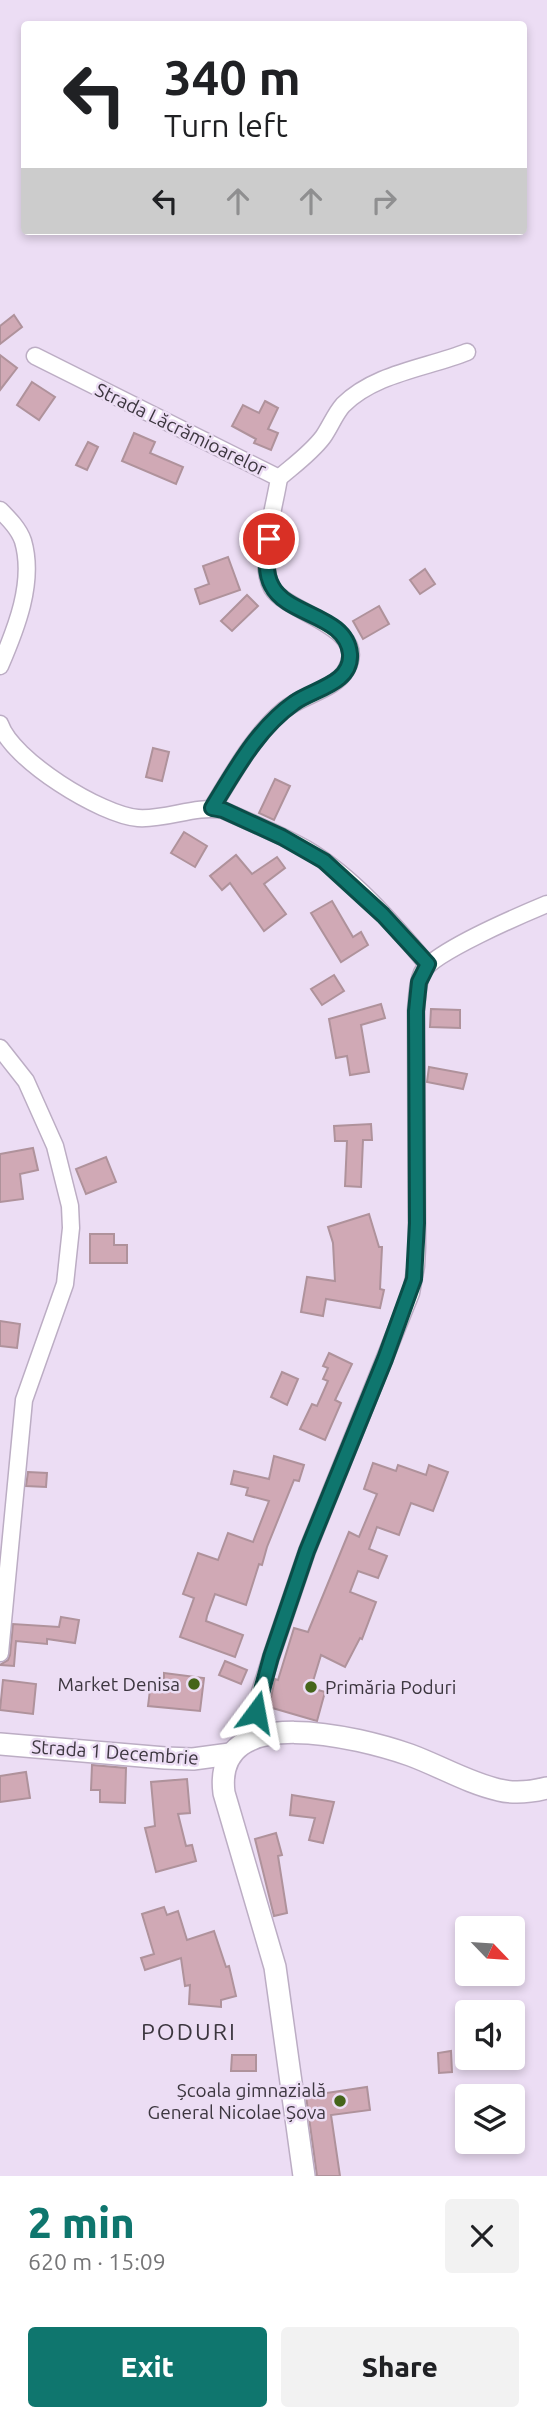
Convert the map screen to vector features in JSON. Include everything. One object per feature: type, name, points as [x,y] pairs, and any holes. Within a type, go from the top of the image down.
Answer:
[{"type":"main road","points":[[304,2176],[275,1967],[224,1793],[222,1777],[230,1754],[244,1741],[254,1737],[301,1733],[356,1740],[413,1756],[498,1790],[525,1792],[547,1788]]},
{"type":"main road","name":"Strada 1 Decembrie","points":[[0,1744],[165,1758],[201,1758],[230,1754]]},
{"type":"street","points":[[279,478],[321,439],[342,406],[350,400],[395,375],[435,365],[467,352]]},
{"type":"street","name":"Strada Lăcrămioarelor","points":[[35,356],[279,478],[267,563],[272,588],[281,598],[335,629],[345,639],[350,650],[350,662],[345,673],[337,681],[300,699],[273,721],[250,748],[212,808]]},
{"type":"street","points":[[0,510],[23,542],[25,562],[22,606],[0,666]]},
{"type":"street","points":[[0,724],[17,750],[33,764],[78,794],[107,809],[124,815],[154,818],[212,808],[223,810],[282,837],[324,861],[383,915],[428,964]]},
{"type":"street","points":[[254,1737],[260,1692],[307,1551],[385,1359],[414,1279],[417,1235],[416,1011],[419,982],[428,964],[449,951],[547,904]]},
{"type":"street","points":[[0,1048],[26,1081],[55,1146],[70,1206],[71,1228],[65,1284],[24,1399],[0,1653]]},
{"type":"building","points":[[14,315],[22,327],[0,344],[0,326]]},
{"type":"building","points":[[0,355],[17,368],[0,390]]},
{"type":"building","points":[[32,382],[55,397],[39,420],[17,405]]},
{"type":"building","points":[[265,401],[278,408],[268,429],[278,433],[271,450],[254,443],[256,439],[232,426],[243,405],[259,413]]},
{"type":"building","points":[[134,433],[155,442],[150,453],[183,467],[176,484],[122,461]]},
{"type":"building","points":[[88,442],[98,447],[87,470],[76,465]]},
{"type":"building","points":[[228,557],[240,590],[200,604],[195,589],[209,584],[203,566]]},
{"type":"building","points":[[425,569],[435,584],[420,594],[410,580]]},
{"type":"building","points":[[247,595],[258,606],[232,631],[221,621]]},
{"type":"building","points":[[379,606],[389,624],[363,639],[353,621]]},
{"type":"building","points":[[153,748],[169,752],[162,781],[146,777]]},
{"type":"building","points":[[275,779],[290,786],[274,820],[259,813]]},
{"type":"building","points":[[184,832],[207,846],[195,867],[171,853]]},
{"type":"building","points":[[236,855],[252,874],[277,857],[285,868],[264,884],[286,914],[264,931],[230,883],[222,890],[210,876]]},
{"type":"building","points":[[332,901],[353,937],[361,932],[368,945],[341,962],[311,913]]},
{"type":"building","points":[[334,975],[344,991],[322,1005],[311,989]]},
{"type":"building","points":[[381,1004],[385,1018],[361,1025],[369,1072],[350,1075],[347,1056],[336,1058],[329,1019]]},
{"type":"building","points":[[431,1009],[460,1010],[460,1028],[430,1027]]},
{"type":"building","points":[[429,1067],[467,1074],[463,1089],[427,1082]]},
{"type":"building","points":[[371,1124],[372,1140],[363,1140],[361,1187],[345,1186],[347,1141],[335,1141],[334,1126]]},
{"type":"building","points":[[33,1148],[38,1170],[20,1174],[23,1199],[0,1202],[0,1154]]},
{"type":"building","points":[[106,1157],[116,1182],[86,1194],[76,1169]]},
{"type":"building","points":[[369,1214],[379,1247],[382,1247],[380,1289],[384,1290],[380,1308],[326,1299],[323,1316],[301,1312],[307,1277],[335,1281],[333,1243],[328,1227]]},
{"type":"building","points":[[90,1234],[114,1234],[114,1245],[127,1245],[127,1263],[90,1263]]},
{"type":"building","points":[[0,1321],[20,1324],[17,1348],[0,1346]]},
{"type":"building","points":[[329,1353],[352,1364],[335,1400],[341,1403],[325,1440],[300,1429],[312,1404],[317,1406],[328,1381],[323,1379],[328,1368],[323,1366]]},
{"type":"building","points":[[282,1372],[298,1379],[287,1405],[271,1397]]},
{"type":"building","points":[[274,1456],[304,1465],[299,1481],[294,1480],[262,1565],[259,1564],[246,1605],[215,1594],[206,1621],[243,1635],[235,1657],[180,1637],[194,1598],[183,1594],[198,1553],[218,1560],[228,1533],[253,1542],[269,1501],[246,1495],[248,1488],[231,1484],[234,1471],[269,1479]]},
{"type":"building","points":[[373,1463],[396,1471],[398,1465],[426,1475],[429,1465],[448,1472],[433,1511],[411,1503],[399,1535],[377,1527],[369,1549],[387,1556],[378,1578],[358,1571],[350,1592],[376,1602],[362,1639],[360,1638],[345,1667],[321,1655],[311,1688],[325,1692],[317,1721],[269,1707],[275,1679],[278,1680],[294,1628],[308,1632],[349,1532],[359,1537],[377,1494],[364,1489]]},
{"type":"building","points":[[28,1472],[47,1473],[46,1487],[26,1486]]},
{"type":"building","points":[[61,1617],[79,1620],[75,1643],[47,1639],[47,1644],[16,1641],[14,1666],[0,1665],[8,1660],[10,1655],[13,1624],[59,1627]]},
{"type":"building","points":[[225,1661],[247,1670],[241,1684],[219,1675]]},
{"type":"building","points":[[164,1673],[204,1678],[200,1711],[148,1706],[151,1682],[164,1683]]},
{"type":"building","points":[[3,1680],[36,1684],[33,1714],[0,1710]]},
{"type":"building","points":[[92,1765],[126,1768],[125,1803],[100,1802],[100,1790],[91,1790]]},
{"type":"building","points":[[26,1772],[30,1798],[0,1802],[0,1776]]},
{"type":"building","points":[[187,1779],[190,1813],[178,1814],[186,1846],[192,1845],[196,1861],[156,1872],[145,1828],[155,1826],[151,1782]]},
{"type":"building","points":[[292,1795],[334,1802],[323,1843],[309,1840],[315,1818],[290,1815]]},
{"type":"building","points":[[276,1833],[282,1855],[278,1856],[287,1913],[274,1916],[255,1839]]},
{"type":"building","points":[[164,1907],[167,1915],[178,1911],[187,1940],[214,1931],[226,1967],[229,1966],[236,1996],[221,2000],[221,2007],[189,2004],[190,1985],[185,1986],[181,1958],[145,1970],[141,1958],[154,1954],[142,1914]]},
{"type":"building","points":[[451,2051],[452,2072],[439,2073],[438,2053]]},
{"type":"building","points":[[232,2055],[256,2055],[256,2071],[231,2071]]},
{"type":"building","points":[[367,2087],[370,2110],[331,2115],[340,2176],[317,2176],[306,2096]]},
{"type":"place","name":"Market Denisa","points":[[194,1684]]},
{"type":"place","name":"Primăria Poduri","points":[[311,1687]]},
{"type":"place","name":"Școala gimnazială General Nicolae Șova","points":[[340,2101]]},
{"type":"district","name":"PODURI","points":[[189,2032]]},
{"type":"route","points":[[256,1712],[271,1657],[307,1551],[411,1293],[416,1266],[417,1223],[416,1011],[419,982],[428,964],[383,915],[324,861],[282,837],[223,810],[212,808],[250,748],[273,721],[300,699],[337,681],[350,662],[350,650],[345,639],[335,629],[281,598],[272,588],[267,563],[269,539]]}]
